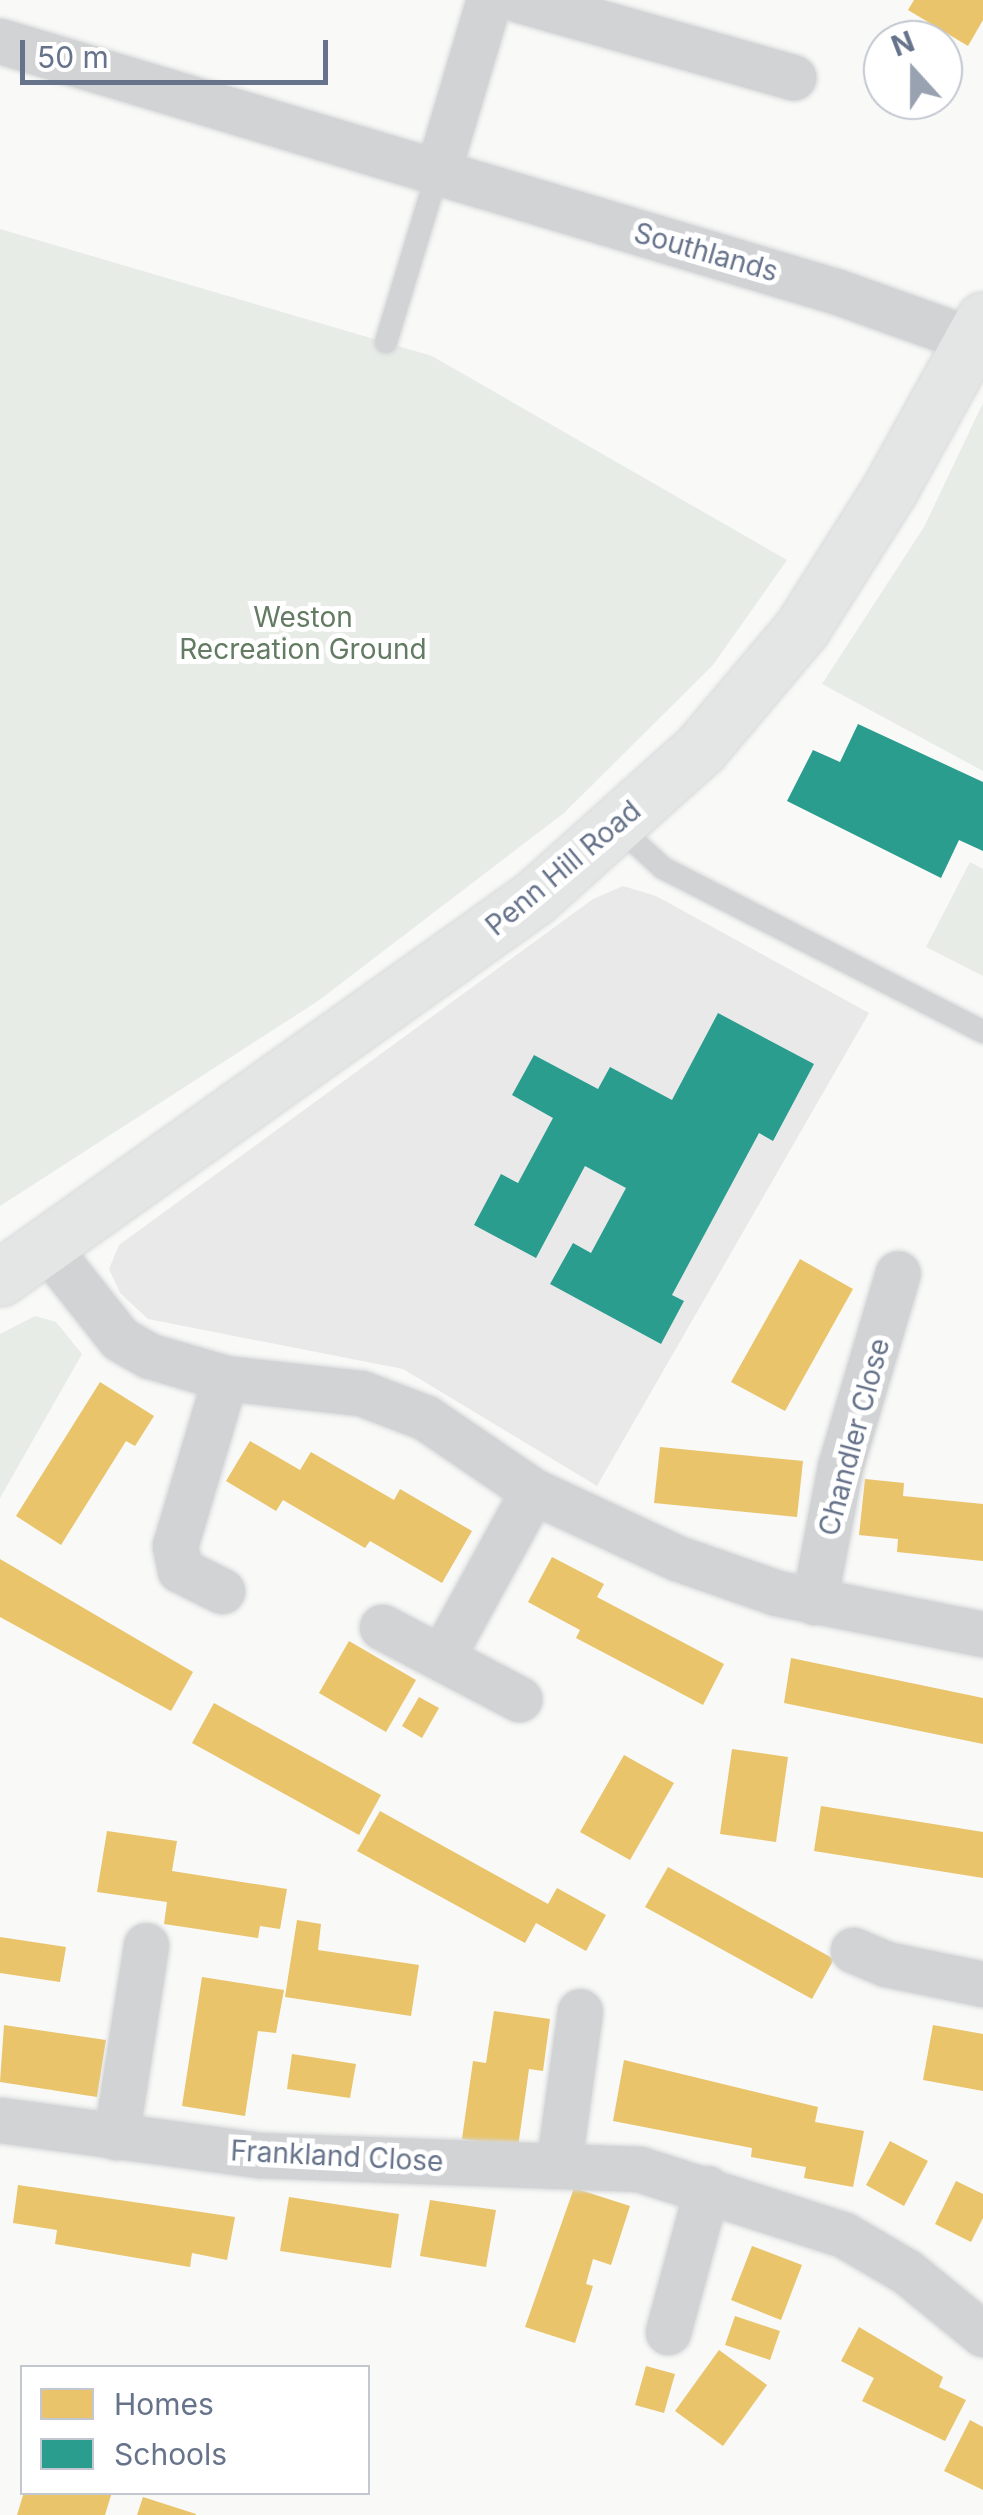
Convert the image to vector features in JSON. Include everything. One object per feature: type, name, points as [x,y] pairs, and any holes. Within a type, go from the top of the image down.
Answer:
[{"type":"street","points":[[437,174],[489,0]]},
{"type":"street","points":[[520,0],[793,77]]},
{"type":"street","name":"Southlands","points":[[0,41],[437,174],[977,330]]},
{"type":"street","name":"Penn Hill Road","points":[[0,1278],[534,898],[701,748],[802,628],[891,487],[977,330]]},
{"type":"street","points":[[46,1248],[120,1339],[150,1356],[225,1378],[361,1393],[426,1418],[533,1491],[676,1558],[814,1602],[983,1634]]},
{"type":"street","name":"Chandler Close","points":[[814,1602],[840,1467],[898,1274]]},
{"type":"street","points":[[222,1591],[180,1570],[176,1546],[225,1378]]},
{"type":"street","points":[[442,1656],[533,1491]]},
{"type":"street","points":[[382,1627],[520,1699]]},
{"type":"street","points":[[116,2137],[146,1945]]},
{"type":"street","points":[[854,1950],[886,1964],[983,1984]]},
{"type":"street","points":[[558,2162],[580,2012]]},
{"type":"street","name":"Frankland Close","points":[[0,2120],[340,2161],[558,2162],[639,2170],[707,2188],[844,2235],[907,2272],[983,2334]]},
{"type":"street","points":[[668,2332],[707,2188]]},
{"type":"lane","points":[[386,342],[437,174]]},
{"type":"lane","points":[[616,826],[662,868],[983,1032]]},
{"type":"shaded area","points":[[623,886],[656,896],[869,1013],[597,1486],[403,1369],[148,1319],[120,1293],[109,1269],[119,1245],[593,899]]},
{"type":"green space","name":"Weston Recreation Ground","points":[[0,229],[432,356],[787,560],[713,665],[564,813],[318,1001],[0,1206]]},
{"type":"green space","points":[[983,403],[983,771],[822,684],[924,527]]},
{"type":"green space","points":[[970,862],[983,869],[983,976],[926,947]]},
{"type":"green space","points":[[35,1316],[56,1322],[82,1354],[0,1498],[0,1334]]},
{"type":"building: Homes","points":[[914,0],[983,0],[983,20],[968,46],[963,43],[963,20],[925,20],[908,10]]},
{"type":"building: Homes","points":[[800,1259],[853,1289],[785,1411],[731,1382]]},
{"type":"building: Homes","points":[[100,1382],[154,1416],[135,1446],[126,1441],[61,1545],[16,1516]]},
{"type":"building: Homes","points":[[250,1441],[300,1470],[311,1452],[394,1500],[400,1489],[472,1531],[442,1583],[370,1541],[365,1548],[283,1500],[276,1511],[226,1481]]},
{"type":"building: Homes","points":[[660,1447],[803,1461],[797,1517],[654,1503]]},
{"type":"building: Homes","points":[[865,1479],[904,1483],[903,1496],[983,1504],[983,1561],[897,1552],[898,1539],[859,1535]]},
{"type":"building: Homes","points":[[552,1557],[604,1584],[597,1597],[724,1664],[703,1705],[576,1638],[580,1630],[528,1602]]},
{"type":"building: Homes","points":[[0,1559],[193,1672],[171,1711],[0,1617]]},
{"type":"building: Homes","points":[[349,1641],[416,1680],[386,1732],[319,1693]]},
{"type":"building: Homes","points":[[791,1658],[983,1698],[983,1744],[784,1703]]},
{"type":"building: Homes","points":[[419,1697],[439,1708],[422,1738],[402,1726]]},
{"type":"building: Homes","points":[[214,1703],[381,1795],[359,1835],[192,1743]]},
{"type":"building: Homes","points":[[732,1749],[788,1757],[776,1842],[720,1834]]},
{"type":"building: Homes","points":[[624,1755],[674,1783],[630,1860],[580,1832]]},
{"type":"building: Homes","points":[[821,1806],[983,1832],[983,1878],[814,1851]]},
{"type":"building: Homes","points":[[380,1811],[548,1904],[557,1888],[606,1915],[586,1951],[536,1923],[525,1943],[357,1851]]},
{"type":"building: Homes","points":[[107,1831],[177,1841],[172,1871],[287,1889],[280,1929],[260,1926],[258,1938],[164,1924],[167,1902],[97,1892]]},
{"type":"building: Homes","points":[[668,1867],[834,1959],[812,1999],[645,1907]]},
{"type":"building: Homes","points":[[297,1920],[321,1924],[318,1950],[419,1965],[411,2016],[285,1997]]},
{"type":"building: Homes","points":[[0,1937],[66,1947],[60,1982],[0,1973]]},
{"type":"building: Homes","points":[[202,1977],[284,1990],[276,2033],[258,2031],[245,2116],[182,2106]]},
{"type":"building: Homes","points":[[494,2011],[550,2019],[543,2071],[529,2069],[518,2147],[462,2139],[473,2061],[486,2063]]},
{"type":"building: Homes","points":[[4,2025],[106,2040],[97,2097],[0,2082]]},
{"type":"building: Homes","points":[[933,2025],[983,2034],[983,2091],[923,2080]]},
{"type":"building: Homes","points":[[292,2054],[356,2064],[350,2098],[287,2089]]},
{"type":"building: Homes","points":[[624,2060],[818,2107],[815,2122],[864,2131],[853,2187],[804,2178],[806,2167],[751,2157],[752,2148],[613,2121]]},
{"type":"building: Homes","points":[[890,2141],[928,2161],[904,2206],[866,2185]]},
{"type":"building: Homes","points":[[956,2181],[983,2194],[983,2218],[971,2242],[935,2224]]},
{"type":"building: Homes","points":[[18,2185],[235,2217],[227,2260],[192,2253],[190,2267],[55,2244],[57,2230],[13,2223]]},
{"type":"building: Homes","points":[[574,2188],[630,2206],[611,2265],[593,2259],[586,2284],[593,2286],[575,2343],[525,2327]]},
{"type":"building: Homes","points":[[289,2197],[399,2214],[391,2268],[280,2251]]},
{"type":"building: Homes","points":[[430,2200],[496,2210],[486,2267],[420,2256]]},
{"type":"building: Homes","points":[[752,2246],[802,2265],[781,2320],[731,2300]]},
{"type":"building: Homes","points":[[735,2316],[780,2331],[770,2360],[725,2345]]},
{"type":"building: Homes","points":[[859,2327],[943,2377],[939,2387],[966,2400],[945,2441],[862,2401],[874,2378],[841,2361]]},
{"type":"building: Homes","points":[[719,2350],[767,2385],[723,2446],[675,2411]]},
{"type":"building: Homes","points":[[646,2366],[675,2374],[664,2413],[635,2405]]},
{"type":"building: Homes","points":[[970,2420],[983,2427],[983,2490],[944,2471]]},
{"type":"building: Homes","points":[[23,2495],[111,2495],[105,2515],[17,2515]]},
{"type":"building: Homes","points":[[143,2497],[196,2514],[196,2515],[137,2515]]},
{"type":"building: Schools","points":[[858,724],[983,782],[983,851],[959,840],[941,878],[787,801],[813,750],[840,762]]},
{"type":"building: Schools","points":[[718,1013],[814,1064],[773,1141],[759,1133],[672,1295],[684,1301],[661,1344],[550,1284],[573,1243],[591,1253],[626,1188],[585,1166],[536,1258],[474,1225],[501,1174],[518,1183],[553,1118],[512,1095],[534,1055],[598,1089],[610,1067],[672,1100]]}]
